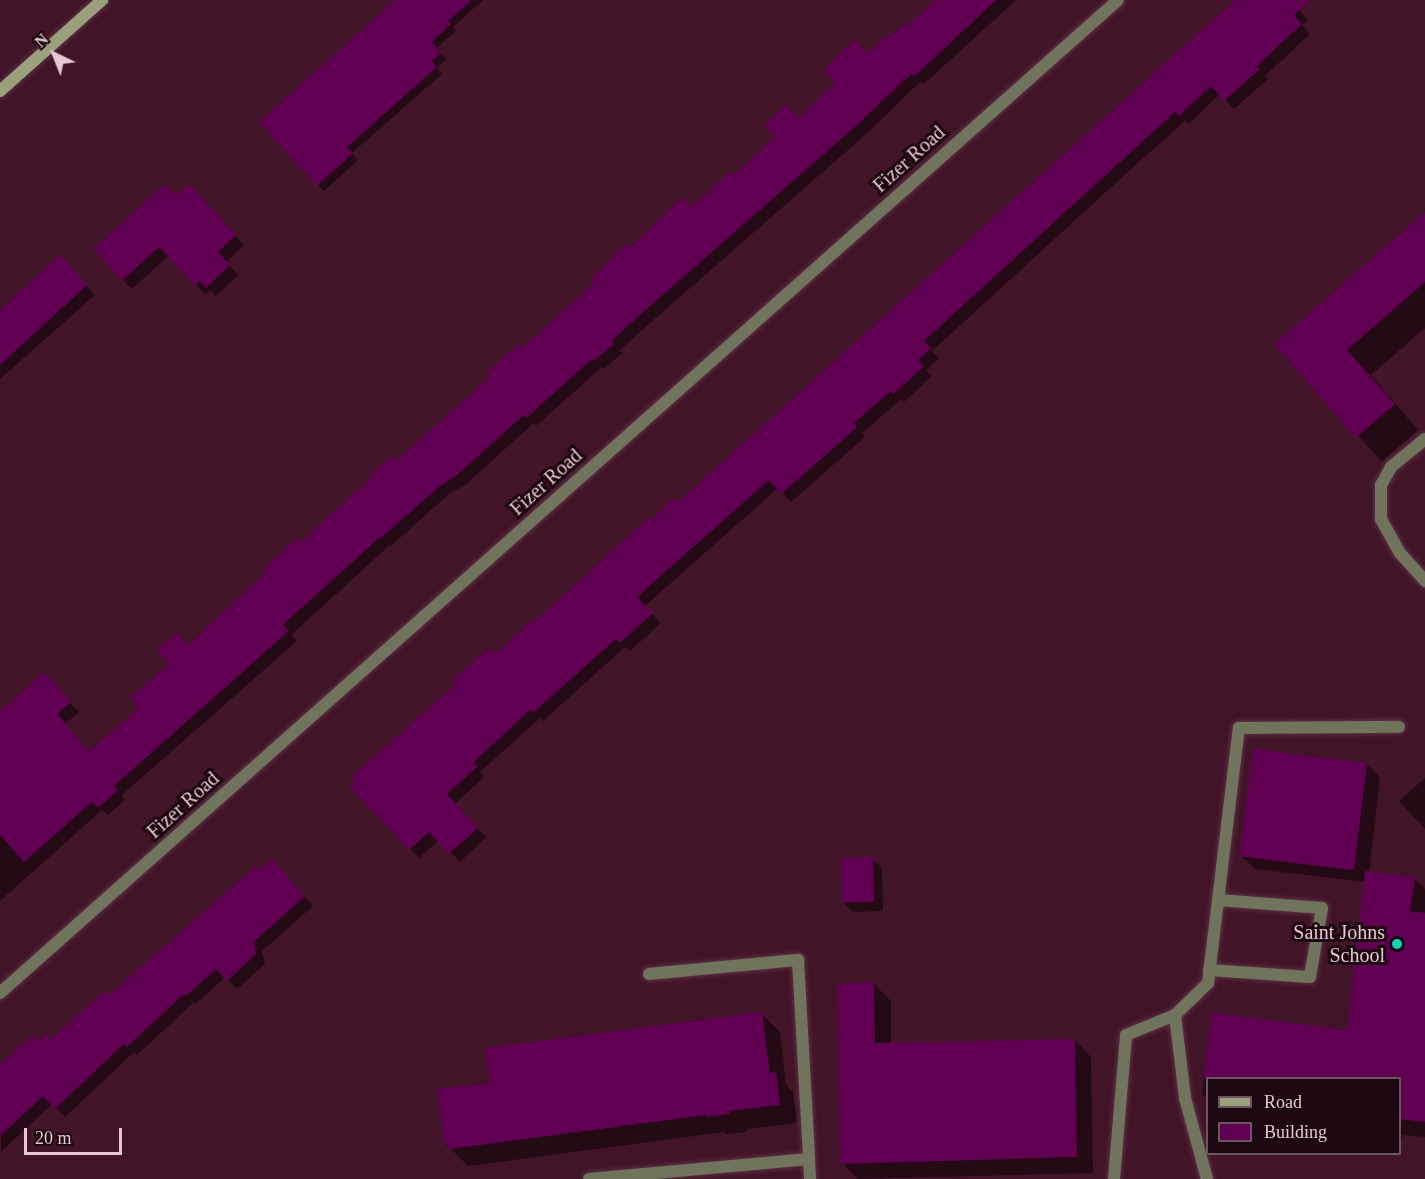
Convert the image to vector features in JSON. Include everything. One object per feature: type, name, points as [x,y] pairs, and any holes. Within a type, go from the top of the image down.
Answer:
[{"type":"main road","points":[[0,91],[102,0]]},
{"type":"street","name":"Fizer Road","points":[[0,993],[1118,0]]},
{"type":"street","points":[[1425,439],[1391,467],[1381,485],[1381,519],[1400,553],[1425,581]]},
{"type":"street","points":[[1114,1179],[1126,1035],[1175,1016],[1208,983],[1239,728],[1399,727]]},
{"type":"street","points":[[1209,970],[1310,976],[1322,909],[1218,900]]},
{"type":"street","points":[[649,974],[798,960],[810,1179]]},
{"type":"street","points":[[1175,1016],[1185,1098],[1207,1179]]},
{"type":"street","points":[[594,1179],[809,1159]]},
{"type":"building","points":[[395,0],[472,0],[448,21],[451,24],[432,42],[441,53],[432,61],[437,67],[347,147],[353,153],[317,186],[259,122]]},
{"type":"building","points":[[936,0],[996,0],[915,76],[911,74],[856,126],[624,329],[612,341],[614,344],[594,361],[592,359],[526,418],[524,415],[456,476],[440,486],[380,537],[283,625],[289,631],[114,786],[118,790],[98,808],[92,802],[24,862],[0,835],[0,711],[44,672],[71,702],[57,714],[89,751],[139,708],[130,698],[169,664],[157,650],[177,632],[188,645],[266,572],[263,569],[297,538],[301,542],[372,477],[370,475],[391,456],[396,461],[490,377],[487,373],[518,344],[522,348],[594,283],[591,279],[625,244],[629,248],[683,197],[692,207],[729,172],[733,176],[775,137],[764,126],[786,104],[798,118],[835,83],[823,70],[855,39],[867,53],[892,32],[894,34],[904,24],[906,26]]},
{"type":"building","points":[[1235,0],[1311,0],[1294,15],[1302,24],[1257,66],[1260,69],[1224,101],[1211,86],[1179,116],[1175,112],[924,341],[931,348],[918,360],[924,366],[894,394],[891,391],[854,423],[857,427],[836,446],[781,494],[769,480],[637,597],[653,613],[620,643],[616,639],[533,713],[530,710],[473,763],[477,767],[447,794],[478,828],[449,854],[429,832],[409,850],[349,786],[355,781],[351,777],[456,684],[453,680],[488,648],[493,654],[504,646],[532,620],[534,622],[648,518],[650,520],[674,498],[678,502]]},
{"type":"building","points":[[165,184],[176,195],[189,184],[236,235],[218,252],[230,265],[206,288],[200,281],[195,286],[159,247],[122,281],[93,249]]},
{"type":"building","points":[[1425,212],[1425,282],[1347,350],[1395,404],[1356,438],[1274,344]]},
{"type":"building","points":[[60,254],[87,285],[0,365],[0,310]]},
{"type":"building","points":[[1253,749],[1367,763],[1354,870],[1240,856]]},
{"type":"building","points":[[873,857],[874,902],[842,903],[841,858]]},
{"type":"building","points":[[272,859],[305,896],[254,942],[256,954],[227,981],[216,969],[186,996],[184,994],[127,1047],[124,1044],[55,1109],[43,1096],[0,1136],[0,1064],[32,1036],[38,1041],[45,1034],[50,1040],[104,991],[108,996],[256,866],[259,870]]},
{"type":"building","points":[[1365,871],[1415,877],[1410,911],[1425,913],[1425,1122],[1401,1119],[1401,1077],[1203,1078],[1212,1013],[1347,1030]]},
{"type":"building","points":[[874,982],[875,1043],[1075,1039],[1077,1157],[840,1164],[837,984]]},
{"type":"building","points":[[762,1012],[770,1073],[776,1072],[780,1105],[729,1111],[730,1114],[707,1117],[706,1115],[449,1149],[448,1144],[444,1144],[437,1089],[490,1083],[485,1048]]},
{"type":"place","name":"Saint Johns School","points":[[1397,944]]}]
